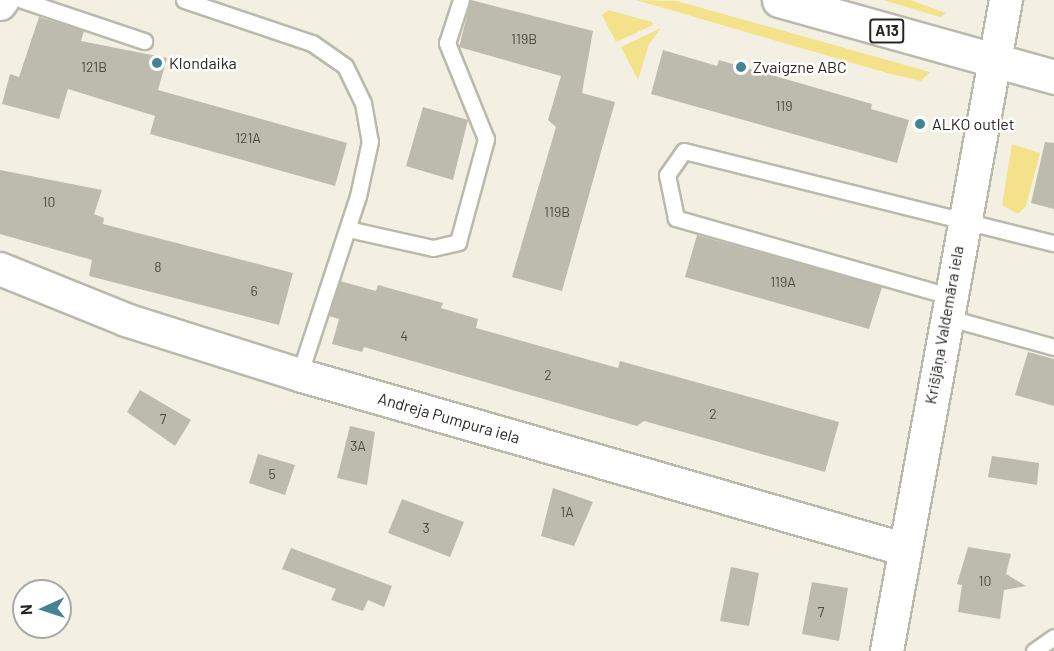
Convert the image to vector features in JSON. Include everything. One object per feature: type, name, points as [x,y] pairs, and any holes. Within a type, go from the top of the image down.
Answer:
[{"type":"main road","name":"A13","points":[[779,0],[1054,77]]},
{"type":"street","points":[[0,4],[3,0]]},
{"type":"street","name":"Krišjāņa Valdemāra iela","points":[[887,651],[903,549],[1006,0]]},
{"type":"street","name":"Andreja Pumpura iela","points":[[0,269],[126,320],[299,375],[903,549]]},
{"type":"lane","points":[[22,0],[144,41]]},
{"type":"lane","points":[[184,0],[312,44],[345,66],[363,103],[370,141],[348,229],[299,375]]},
{"type":"lane","points":[[348,229],[433,248],[458,242],[486,139],[447,43],[461,0]]},
{"type":"lane","points":[[1054,243],[964,217],[684,151],[667,175],[676,218],[948,307],[1054,347]]},
{"type":"lane","points":[[1034,651],[1054,638]]},
{"type":"shaded area","points":[[636,0],[677,1],[930,72],[921,81],[887,73]]},
{"type":"shaded area","points":[[883,0],[910,0],[946,13],[940,17]]},
{"type":"shaded area","points":[[608,10],[652,22],[653,25],[616,42],[602,15]]},
{"type":"shaded area","points":[[661,28],[649,44],[638,80],[621,47]]},
{"type":"shaded area","points":[[1012,144],[1040,153],[1026,206],[1018,214],[1002,205]]},
{"type":"building","points":[[471,0],[593,31],[582,93],[615,102],[562,291],[512,277],[556,127],[548,120],[561,76],[459,47]]},
{"type":"building","points":[[39,17],[84,31],[81,41],[167,58],[158,90],[347,143],[335,186],[150,134],[155,116],[68,89],[59,119],[2,104],[10,74],[19,77]]},
{"type":"building","points":[[663,50],[717,66],[719,60],[872,104],[871,109],[909,120],[897,163],[651,94]]},
{"type":"building","points":[[423,107],[468,120],[453,180],[406,166]]},
{"type":"building","points":[[1045,142],[1054,143],[1054,209],[1031,203]]},
{"type":"building","points":[[0,170],[102,190],[94,214],[104,218],[103,224],[293,273],[279,325],[89,276],[92,260],[0,234]]},
{"type":"building","points":[[697,235],[882,287],[869,329],[685,277]]},
{"type":"building","points":[[340,281],[376,291],[378,285],[443,303],[441,308],[478,319],[476,328],[618,368],[620,361],[839,422],[825,472],[644,421],[637,426],[364,347],[362,352],[332,344],[339,319],[329,316]]},
{"type":"building","points":[[1028,352],[1054,359],[1054,406],[1015,395]]},
{"type":"building","points":[[140,390],[191,420],[175,446],[127,412]]},
{"type":"building","points":[[350,426],[375,432],[367,485],[337,478]]},
{"type":"building","points":[[258,454],[295,465],[285,495],[249,483]]},
{"type":"building","points":[[992,456],[1039,463],[1037,485],[988,477]]},
{"type":"building","points":[[553,488],[593,502],[574,546],[541,536]]},
{"type":"building","points":[[402,499],[464,522],[450,557],[388,533]]},
{"type":"building","points":[[968,547],[1011,554],[1006,574],[1026,586],[1004,590],[1000,619],[958,612],[962,585],[957,584]]},
{"type":"building","points":[[291,548],[392,586],[384,607],[368,600],[363,611],[331,600],[336,589],[282,569]]},
{"type":"building","points":[[731,567],[759,573],[749,626],[720,621]]},
{"type":"building","points":[[812,582],[848,588],[839,641],[802,634]]},
{"type":"place","name":"Klondaika","points":[[157,63]]},
{"type":"place","name":"Zvaigzne ABC","points":[[741,67]]},
{"type":"place","name":"ALKO outlet","points":[[920,124]]}]
